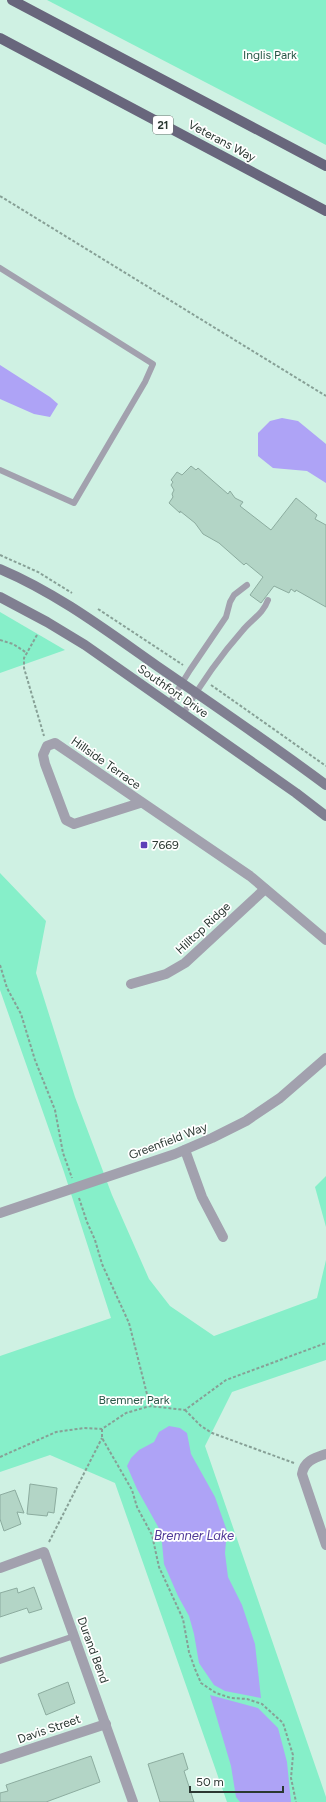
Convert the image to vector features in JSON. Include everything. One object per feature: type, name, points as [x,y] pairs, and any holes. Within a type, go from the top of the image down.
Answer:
[{"type":"main road","points":[[12,0],[326,166]]},
{"type":"main road","name":"Veterans Way","points":[[0,38],[326,211]]},
{"type":"main road","name":"Southfort Drive","points":[[0,569],[14,575],[67,605],[196,692],[326,785]]},
{"type":"main road","name":"Southfort Drive","points":[[0,597],[47,622],[85,645],[296,793],[326,816]]},
{"type":"street","name":"Hillside Terrace","points":[[140,803],[74,824],[66,820],[45,764],[43,754],[47,746],[56,744],[140,803],[250,876],[326,940]]},
{"type":"street","name":"Hilltop Ridge","points":[[131,984],[166,974],[185,963],[265,889]]},
{"type":"street","name":"Greenfield Way","points":[[0,1213],[185,1150],[212,1138],[252,1117],[280,1098],[326,1058]]},
{"type":"street","points":[[185,1150],[202,1197],[223,1237]]},
{"type":"street","points":[[326,1454],[313,1458],[303,1467],[302,1474],[326,1545]]},
{"type":"street","points":[[0,1568],[44,1552]]},
{"type":"street","name":"Durand Bend","points":[[44,1552],[133,1802]]},
{"type":"street","name":"Davis Street","points":[[0,1759],[106,1724]]},
{"type":"lane","points":[[0,268],[153,364],[145,382],[74,503],[0,470]]},
{"type":"lane","points":[[169,704],[226,617],[230,602],[234,595],[247,585]]},
{"type":"lane","points":[[183,714],[204,680],[243,629],[262,612],[268,600]]},
{"type":"lane","points":[[0,1661],[74,1636]]},
{"type":"path","points":[[0,196],[326,396]]},
{"type":"path","points":[[0,555],[38,572],[77,596]]},
{"type":"path","points":[[97,609],[190,670]]},
{"type":"path","points":[[37,635],[27,653],[24,662],[25,675],[47,746]]},
{"type":"path","points":[[0,640],[13,644],[27,653]]},
{"type":"path","points":[[204,680],[326,766]]},
{"type":"path","points":[[0,965],[7,988],[21,1014],[34,1060],[55,1110],[63,1153],[86,1222],[95,1240],[102,1264],[129,1323],[150,1406]]},
{"type":"path","points":[[185,1410],[226,1380],[326,1344]]},
{"type":"path","points":[[0,1457],[56,1432],[84,1428],[102,1428],[126,1413],[150,1406],[185,1410],[201,1426],[212,1433],[303,1467]]},
{"type":"path","points":[[44,1552],[102,1438],[102,1428]]},
{"type":"path","points":[[102,1438],[132,1490],[138,1507],[152,1535],[159,1567],[183,1619],[189,1652],[194,1669],[201,1683],[216,1693],[231,1698],[247,1699],[262,1704],[283,1723],[293,1754],[291,1778],[296,1802]]},
{"type":"green space","name":"Inglis Park","points":[[47,0],[326,0],[326,145]]},
{"type":"green space","points":[[0,612],[65,650],[0,673]]},
{"type":"green space","name":"Bremner Park","points":[[0,873],[46,921],[36,973],[75,1097],[112,1195],[149,1279],[170,1306],[214,1336],[317,1298],[326,1260],[326,1360],[232,1392],[205,1446],[326,1797],[326,1802],[227,1802],[115,1483],[50,1455],[0,1472],[0,1356],[111,1318],[64,1172],[0,990]]},
{"type":"green space","points":[[326,1176],[326,1227],[315,1187]]},
{"type":"water","points":[[0,365],[50,397],[58,404],[50,417],[34,414],[0,399]]},
{"type":"water","points":[[282,418],[298,421],[326,444],[326,483],[307,471],[273,468],[258,456],[258,433],[270,421]]},
{"type":"water","name":"Bremner Lake","points":[[169,1426],[180,1428],[187,1433],[191,1454],[215,1497],[227,1531],[225,1553],[228,1577],[242,1605],[255,1644],[261,1698],[225,1691],[214,1685],[199,1663],[189,1616],[178,1596],[164,1564],[161,1532],[137,1489],[127,1466],[131,1458],[139,1450],[154,1442],[159,1432]]},
{"type":"water","points":[[210,1695],[258,1708],[278,1728],[287,1762],[291,1802],[240,1802],[236,1797],[231,1766]]},
{"type":"building","points":[[191,466],[196,470],[198,468],[228,494],[230,491],[235,498],[243,502],[240,506],[271,530],[296,498],[317,515],[315,519],[326,525],[326,607],[296,590],[295,592],[291,589],[289,593],[274,586],[261,603],[250,595],[263,577],[246,563],[244,565],[219,543],[203,534],[195,523],[180,511],[180,513],[169,503],[173,497],[172,494],[174,490],[171,485],[173,482],[171,480],[177,472],[182,475]]},
{"type":"building","points":[[30,1484],[57,1488],[54,1513],[48,1512],[47,1516],[27,1514]]},
{"type":"building","points":[[15,1490],[24,1513],[17,1512],[21,1524],[4,1531],[0,1519],[0,1495]]},
{"type":"building","points":[[34,1587],[42,1609],[29,1613],[27,1608],[0,1617],[0,1593],[17,1588],[18,1593]]},
{"type":"building","points":[[68,1682],[75,1703],[46,1715],[38,1694]]},
{"type":"building","points":[[183,1753],[188,1769],[184,1771],[194,1802],[160,1802],[148,1764]]},
{"type":"building","points":[[91,1756],[100,1782],[46,1802],[0,1802],[0,1793],[8,1791],[6,1785]]},
{"type":"place","name":"7669","points":[[144,845]]}]
